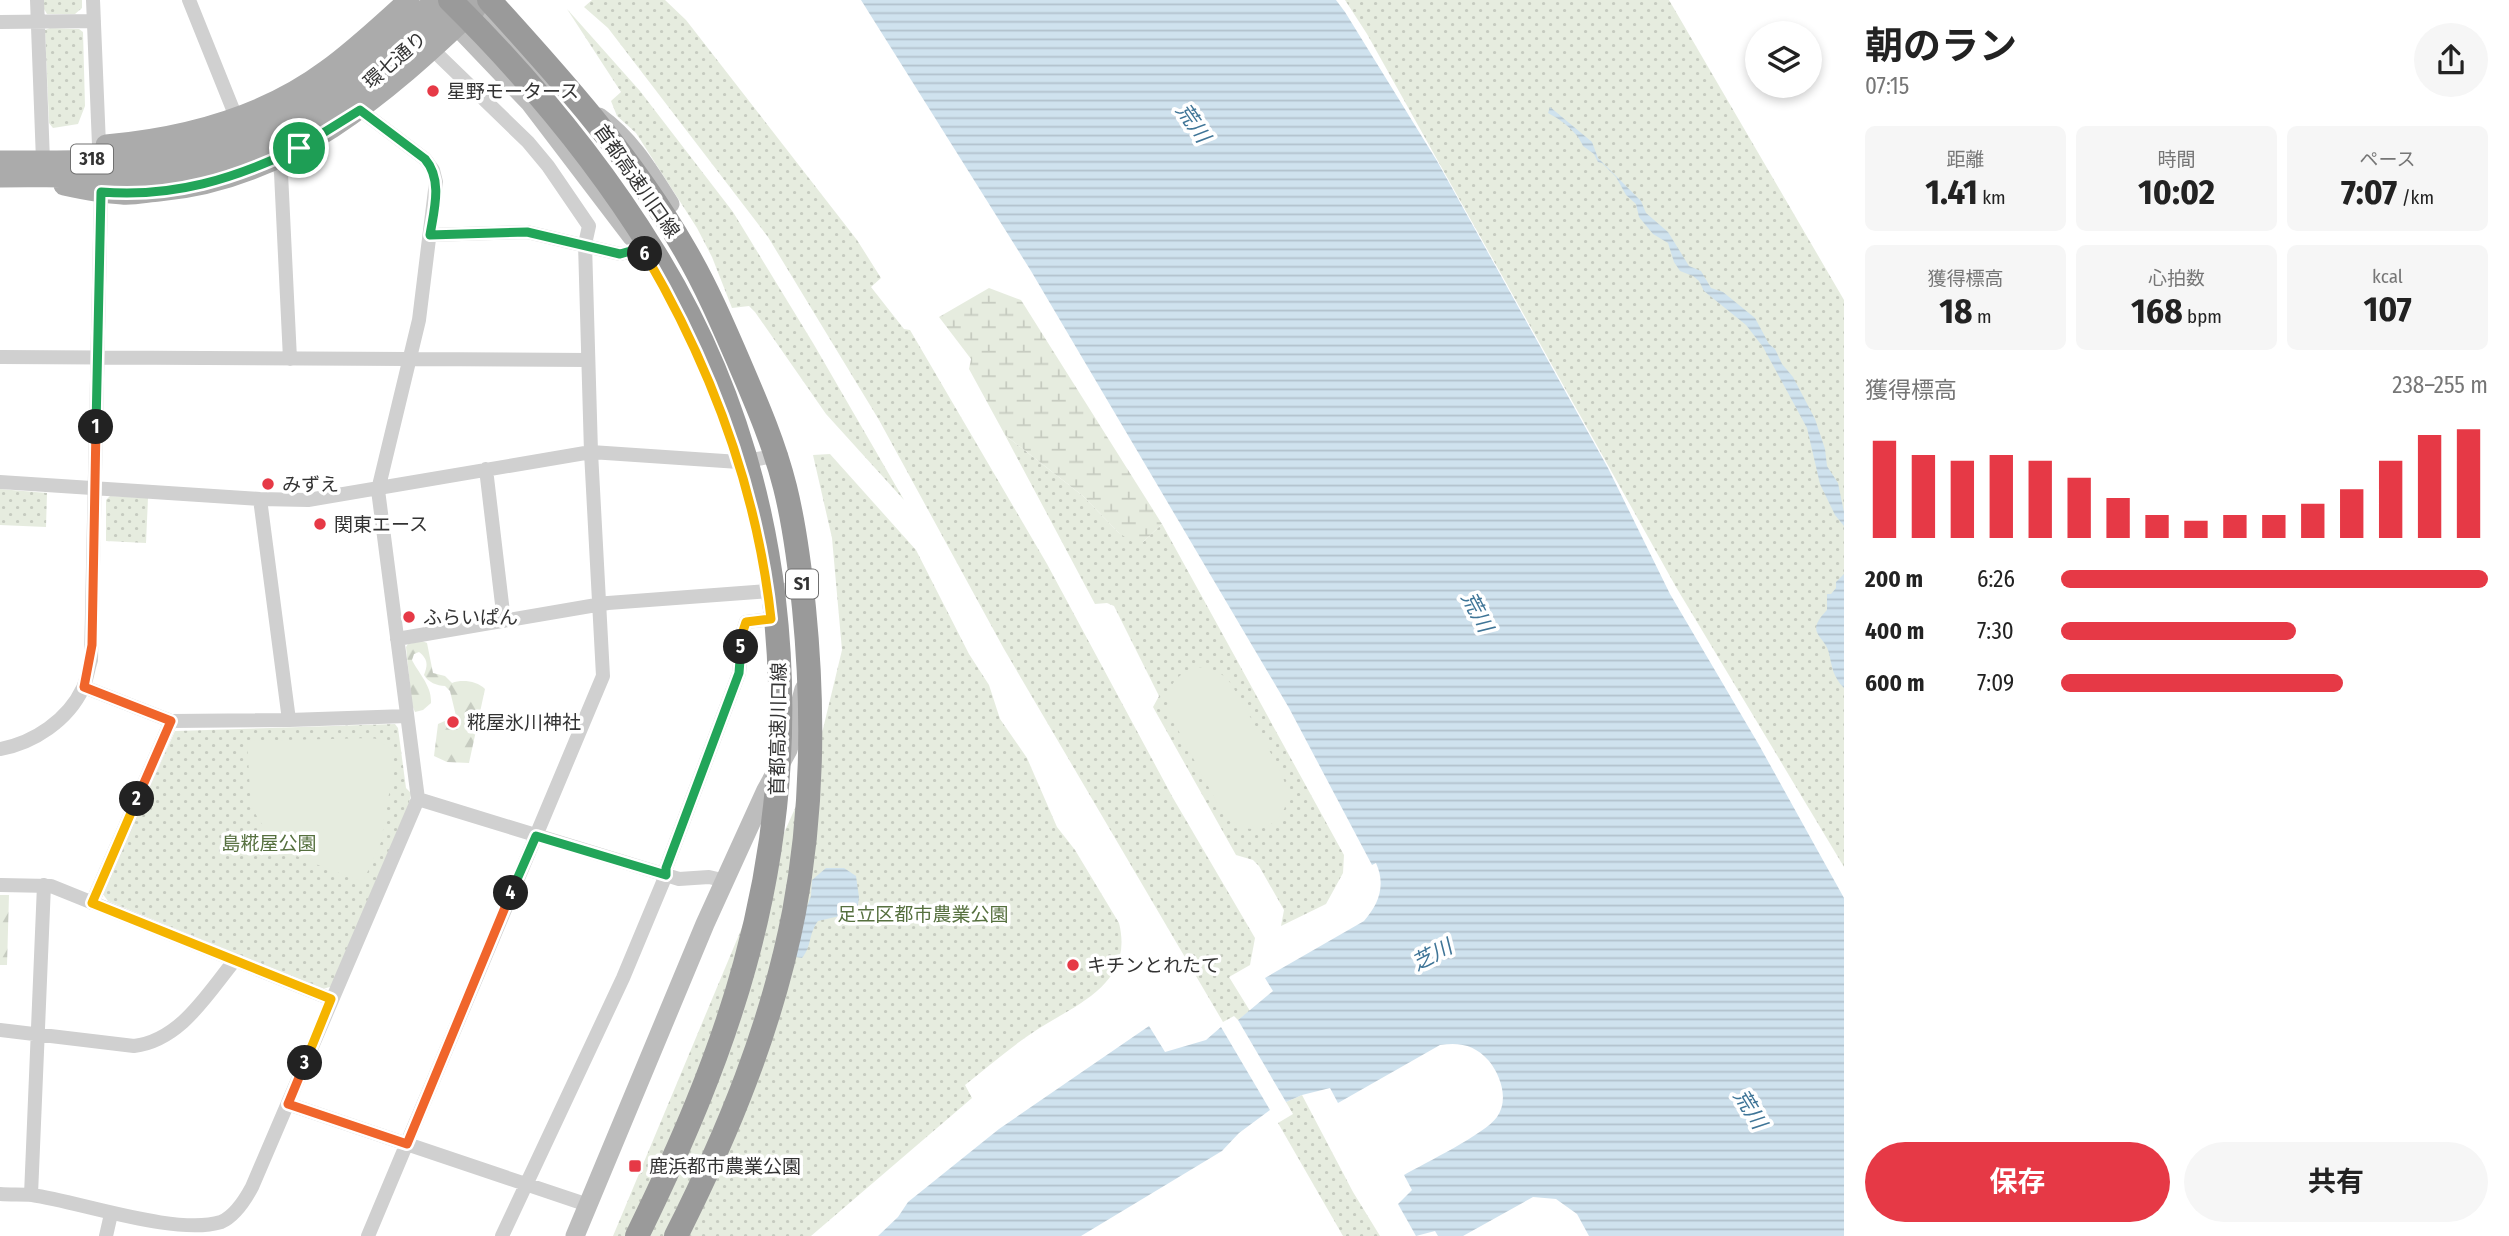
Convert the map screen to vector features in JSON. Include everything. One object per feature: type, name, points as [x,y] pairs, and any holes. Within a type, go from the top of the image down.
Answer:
[{"type":"highway","name":"首都高速川口線","points":[[450,0],[522,74],[595,164],[655,254],[677,293],[699,335],[744,454],[756,495],[771,575],[782,710],[775,818],[757,913],[745,964],[702,1096],[637,1236]]},
{"type":"highway","points":[[511,0],[516,22],[528,51],[628,185],[662,236],[698,302],[748,419],[775,506],[788,574],[797,672],[797,758],[789,853],[773,940],[738,1057],[693,1169],[661,1236]]},
{"type":"highway","name":"首都高速川口線","points":[[474,2],[573,93],[640,179],[685,250],[763,417],[779,466],[794,527],[804,609],[811,708],[809,786],[794,912],[774,995],[751,1065],[704,1181],[676,1236]]},
{"type":"highway","points":[[568,95],[664,226],[682,257],[715,323],[760,428],[774,475],[775,506]]},
{"type":"main road","name":"318","points":[[50,160],[99,145],[141,142],[180,134],[236,117],[295,90],[326,71],[409,0]]},
{"type":"main road","name":"環七通り","points":[[11,177],[149,174],[217,162],[263,145],[344,103],[393,51],[434,0]]},
{"type":"main road","name":"318","points":[[11,177],[125,194],[184,189],[222,180],[278,158],[332,129],[360,110],[433,50],[457,27],[474,2]]},
{"type":"main road","name":"環七通り","points":[[0,162],[124,158],[184,152],[236,139],[312,103],[359,69],[474,2]]},
{"type":"street","points":[[37,0],[50,160]]},
{"type":"street","points":[[93,0],[99,145]]},
{"type":"street","points":[[189,0],[236,117]]},
{"type":"street","points":[[434,0],[530,103],[641,248],[684,324],[710,383],[739,461],[754,516],[768,591],[778,715],[775,749],[766,790]]},
{"type":"street","points":[[474,2],[527,60],[568,95],[618,131],[632,146],[695,244],[758,384],[782,455],[803,539],[810,588],[804,691],[788,750],[766,790],[705,924],[575,1236]]},
{"type":"street","points":[[0,22],[94,21]]},
{"type":"street","points":[[368,1236],[603,676],[591,452],[584,244],[589,226],[528,142],[433,50]]},
{"type":"street","points":[[0,1194],[31,1195],[111,1214],[163,1230],[202,1227],[223,1222],[236,1211],[252,1187],[418,799],[378,489],[419,320],[436,188],[433,170],[425,159],[360,110]]},
{"type":"street","points":[[278,158],[281,173],[289,359]]},
{"type":"street","points":[[0,749],[30,740],[60,719],[84,687],[92,645],[101,192]]},
{"type":"street","points":[[430,235],[527,232],[620,254],[641,248]]},
{"type":"street","points":[[0,357],[588,360]]},
{"type":"street","points":[[0,482],[309,500],[591,452],[739,461],[782,455]]},
{"type":"street","points":[[486,469],[503,621]]},
{"type":"street","points":[[260,499],[289,720]]},
{"type":"street","points":[[397,639],[599,604],[810,588]]},
{"type":"street","points":[[502,1236],[623,978],[666,875],[666,868],[739,673],[746,622],[771,619]]},
{"type":"street","points":[[84,687],[171,721],[407,716]]},
{"type":"street","points":[[92,903],[171,721]]},
{"type":"street","points":[[418,799],[679,879],[709,877],[726,881]]},
{"type":"street","points":[[0,885],[51,886],[331,999]]},
{"type":"street","points":[[31,1195],[44,885]]},
{"type":"street","points":[[0,1030],[134,1046],[151,1044],[182,1024],[235,960]]},
{"type":"street","points":[[288,1104],[588,1205]]},
{"type":"street","points":[[106,1236],[111,1214]]},
{"type":"green space","points":[[43,0],[82,0],[82,8],[75,14],[47,14]]},
{"type":"green space","points":[[592,0],[665,0],[686,20],[857,240],[881,278],[871,287],[904,329],[910,330],[1047,564],[1173,798],[1255,938],[1250,965],[1229,977],[1250,1011],[1238,1020],[1234,1016],[1223,1022],[1004,649],[879,420],[768,237],[608,28],[584,7]]},
{"type":"green space","points":[[1345,0],[1669,0],[1844,300],[1844,867],[1676,587],[1367,34]]},
{"type":"green space","points":[[567,9],[640,91],[733,212],[904,500],[826,414],[755,312],[749,306],[732,308],[712,257],[697,228],[636,133],[617,116],[611,101],[621,92]]},
{"type":"green space","points":[[79,29],[83,32],[85,106],[78,124],[53,128],[49,123],[45,30]]},
{"type":"green space","points":[[989,288],[1021,300],[1162,524],[1143,542],[1134,543],[1119,533],[1083,496],[1005,435],[969,369],[971,359],[939,317]]},
{"type":"green space","points":[[1005,435],[1083,496],[1119,533],[1143,542],[1162,524],[1344,855],[1343,873],[1326,904],[1281,926],[1284,910],[1259,866],[1253,860],[1236,855],[1153,707],[1159,696],[1114,606],[1107,603],[1095,604]]},
{"type":"green space","name":"足立区都市農業公園","points":[[830,454],[916,550],[969,654],[989,685],[1000,719],[1027,758],[1057,827],[1075,850],[1119,923],[1122,944],[1118,961],[1111,976],[1100,989],[1019,1042],[965,1085],[972,1098],[811,1236],[613,1236],[751,906],[797,804],[823,729],[842,650],[832,538],[813,455]]},
{"type":"green space","points":[[0,489],[47,493],[46,527],[0,525]]},
{"type":"green space","points":[[110,496],[148,498],[146,543],[106,541],[106,500]]},
{"type":"green space","points":[[422,641],[427,643],[433,673],[445,676],[452,683],[469,682],[485,689],[469,763],[447,762],[434,756],[438,724],[456,716],[450,691],[424,675],[426,662],[419,652],[414,654],[412,660],[427,686],[431,703],[423,710],[415,712],[412,705],[406,647],[408,644]]},
{"type":"green space","points":[[1203,667],[1219,673],[1232,685],[1285,782],[1287,797],[1284,809],[1268,826],[1246,828],[1223,814],[1170,715],[1168,697],[1174,682],[1185,672]]},
{"type":"green space","name":"島糀屋公園","points":[[395,724],[398,728],[406,788],[411,793],[409,804],[333,986],[323,989],[108,901],[102,893],[175,731]]},
{"type":"green space","points":[[377,739],[391,750],[394,764],[381,842],[363,882],[302,859],[277,844],[267,832],[251,807],[247,741]]},
{"type":"green space","points":[[0,895],[9,895],[7,965],[0,965]]},
{"type":"green space","points":[[1302,1095],[1353,1192],[1380,1236],[1343,1236],[1278,1123],[1293,1114],[1286,1102]]},
{"type":"water","points":[[861,0],[1336,0],[1437,161],[1608,468],[1670,594],[1759,745],[1844,898],[1844,1236],[1589,1236],[1577,1214],[1556,1199],[1533,1197],[1463,1236],[1438,1236],[1435,1231],[1416,1236],[1398,1204],[1412,1190],[1404,1175],[1468,1140],[1497,1117],[1501,1110],[1502,1088],[1489,1061],[1467,1046],[1440,1045],[1338,1103],[1330,1088],[1286,1102],[1238,1020],[1273,991],[1265,978],[1364,921],[1374,908],[1381,887],[1376,863],[1372,865],[1289,708],[1031,271]]},
{"type":"water","points":[[1550,107],[1592,142],[1598,158],[1641,201],[1646,213],[1668,232],[1689,266],[1701,271],[1711,288],[1723,292],[1755,318],[1769,344],[1793,377],[1815,419],[1825,449],[1827,466],[1838,483],[1844,526],[1835,515],[1820,484],[1807,428],[1763,347],[1746,325],[1704,291],[1699,281],[1680,271],[1668,243],[1653,234],[1639,217],[1636,204],[1626,195],[1616,177],[1598,162],[1569,127],[1548,113]]},
{"type":"water","points":[[1844,574],[1844,688],[1835,676],[1827,647],[1816,629],[1827,610],[1827,594],[1831,594],[1836,588],[1836,582]]},
{"type":"water","points":[[826,868],[844,868],[856,876],[859,897],[857,912],[818,921],[805,954],[802,958],[796,957],[811,896],[812,880]]},
{"type":"water","points":[[1149,1026],[1165,1052],[1206,1040],[1221,1027],[1270,1110],[1239,1133],[1222,1151],[1081,1236],[878,1236],[898,1217],[908,1202],[999,1129]]},
{"type":"place","name":"星野モータース","points":[[433,91]]},
{"type":"place","name":"みずえ","points":[[268,484]]},
{"type":"place","name":"関東エース","points":[[320,524]]},
{"type":"place","name":"ふらいぱん","points":[[409,617]]},
{"type":"place","name":"糀屋氷川神社","points":[[453,722]]},
{"type":"place","name":"キチンとれたて","points":[[1073,965]]},
{"type":"place","name":"鹿浜都市農業公園","points":[[635,1166]]},
{"type":"route","points":[[360,110],[425,159],[433,170],[436,188],[430,235],[527,232],[620,254],[641,248],[684,324],[710,383],[739,461],[754,516],[771,619],[746,622],[739,673],[666,868],[666,875],[536,836],[407,1144],[288,1104],[331,999],[92,903],[171,721],[84,687],[92,645],[101,192],[125,194],[184,189],[212,183],[243,173],[299,148],[360,110]]},
{"type":"water label","name":"荒川","points":[[1193,123]]},
{"type":"water label","name":"荒川","points":[[1477,612]]},
{"type":"water label","name":"芝川","points":[[1432,955]]},
{"type":"water label","name":"荒川","points":[[1750,1109]]}]
